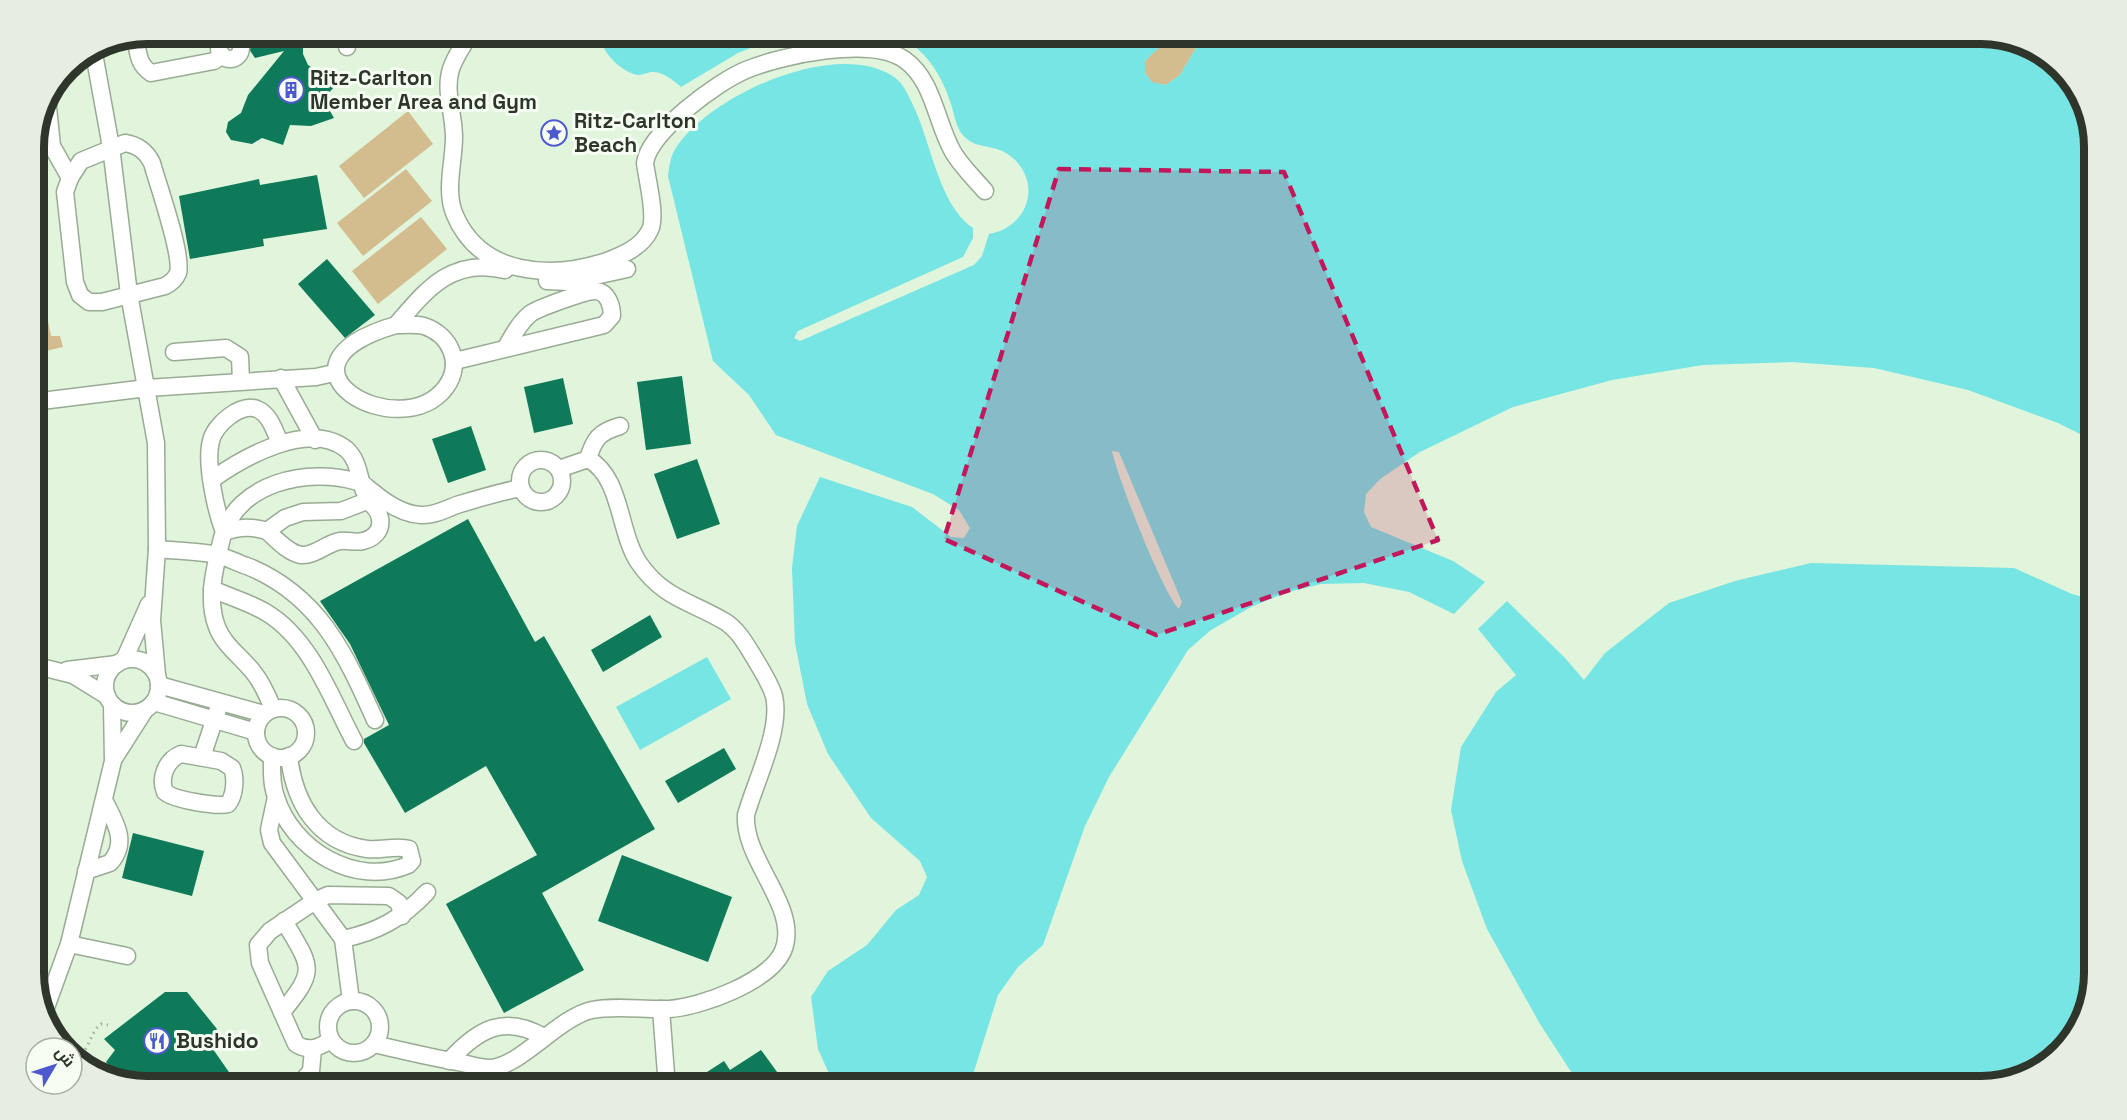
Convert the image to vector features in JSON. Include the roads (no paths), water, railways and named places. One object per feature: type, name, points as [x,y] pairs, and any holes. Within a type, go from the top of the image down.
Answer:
[{"type":"lane","points":[[137,45],[140,61],[151,73],[214,61],[223,44]]},
{"type":"lane","points":[[464,44],[454,61],[449,77],[454,127],[450,190],[454,213],[489,261],[552,282],[568,282],[604,268],[630,251],[650,231],[653,221],[645,163],[646,155],[658,134],[743,71],[799,55],[875,50],[894,54],[905,60],[915,69],[929,93],[954,154],[985,190]]},
{"type":"lane","points":[[95,57],[111,147],[129,294],[156,443],[157,549],[152,595],[158,680],[149,706],[113,761]]},
{"type":"lane","points":[[49,115],[52,146],[70,178]]},
{"type":"lane","points":[[125,143],[133,144],[148,154],[177,257],[178,273],[173,282],[165,286],[89,302],[80,295],[75,282],[65,192],[70,178],[81,161],[111,147],[125,143]]},
{"type":"lane","points":[[396,325],[426,290],[440,279],[489,261]]},
{"type":"lane","points":[[604,268],[627,269]]},
{"type":"lane","points":[[455,361],[505,349],[604,325],[612,316],[612,306],[605,295],[596,291],[539,308],[519,327],[505,349]]},
{"type":"lane","points":[[396,325],[421,325],[436,331],[449,345],[455,361],[455,373],[444,390],[431,399],[409,408],[367,404],[342,387],[334,373],[336,362],[346,349],[365,337],[396,325]]},
{"type":"lane","points":[[174,352],[226,348],[240,357],[241,381]]},
{"type":"lane","points":[[44,401],[147,388],[334,373]]},
{"type":"lane","points":[[282,378],[315,440]]},
{"type":"lane","points":[[224,532],[214,504],[209,453],[216,427],[248,408],[258,409],[272,424],[280,443]]},
{"type":"lane","points":[[588,459],[596,437],[603,431],[620,426]]},
{"type":"lane","points":[[213,479],[238,461],[280,443],[329,441],[345,449],[354,459],[367,501],[376,507],[381,517],[380,528],[373,537],[362,542],[340,541],[309,554],[299,555],[267,531],[254,526],[224,532]]},
{"type":"lane","points":[[374,1044],[490,1068],[513,1058],[586,1011],[601,1008],[662,1009],[715,998],[762,976],[774,965],[783,951],[786,936],[784,916],[748,841],[745,826],[746,815],[776,711],[769,682],[737,632],[726,622],[672,597],[648,576],[625,538],[607,477],[599,465],[588,459],[559,469]]},
{"type":"lane","points":[[537,460],[550,461],[559,469],[562,478],[561,489],[555,497],[546,501],[536,501],[527,497],[522,488],[521,476],[527,465],[537,460]]},
{"type":"lane","points":[[269,712],[255,674],[217,629],[213,609],[212,589],[224,532],[233,514],[247,500],[269,486],[292,478],[312,476],[361,482],[406,513],[422,515],[435,514],[486,496],[522,488]]},
{"type":"lane","points":[[267,531],[285,518],[303,512],[341,511],[367,501]]},
{"type":"lane","points":[[340,541],[336,523],[341,511]]},
{"type":"lane","points":[[157,549],[218,555],[261,572],[294,593],[324,622],[348,659],[375,720]]},
{"type":"lane","points":[[212,589],[267,613],[291,632],[310,658],[354,741]]},
{"type":"lane","points":[[48,1002],[69,944],[113,761],[110,700],[106,678],[120,662],[152,595]]},
{"type":"lane","points":[[60,671],[143,661],[158,680],[256,732],[259,744],[272,756],[276,797],[286,820],[299,838],[328,860],[365,870],[403,868],[412,861],[409,849],[366,849],[345,844],[314,822],[296,795],[289,756]]},
{"type":"lane","points":[[44,667],[85,681],[128,713],[149,706],[269,712],[294,711],[305,728],[301,748],[289,756],[272,756]]},
{"type":"lane","points":[[202,757],[217,710]]},
{"type":"lane","points":[[256,732],[269,712]]},
{"type":"lane","points":[[276,797],[270,824],[272,843],[343,939],[351,1000]]},
{"type":"lane","points":[[86,871],[110,863],[117,855],[121,845],[120,835],[104,800]]},
{"type":"lane","points":[[343,939],[384,927],[402,916],[427,892]]},
{"type":"lane","points":[[331,1040],[313,1049],[296,1044],[257,954],[263,937],[315,901],[335,894],[389,896],[399,903],[402,916]]},
{"type":"lane","points":[[282,1012],[305,984],[308,974],[303,954],[284,921]]},
{"type":"lane","points":[[69,944],[127,956]]},
{"type":"lane","points":[[351,1000],[368,1006],[379,1021],[380,1033],[374,1044],[364,1052],[352,1054],[339,1050],[331,1040],[327,1028],[330,1015],[338,1005],[351,1000]]},
{"type":"lane","points":[[662,1009],[666,1076]]},
{"type":"lane","points":[[449,1061],[477,1035],[494,1027],[516,1025],[530,1029],[544,1037]]},
{"type":"lane","points":[[307,1076],[311,1071],[313,1049]]},
{"type":"water","points":[[602,44],[761,44],[738,53],[681,87],[660,73],[638,75],[624,70]]},
{"type":"water","points":[[912,44],[1163,44],[1145,61],[1145,73],[1152,82],[1166,85],[1180,75],[1198,44],[1980,44],[2000,45],[2013,49],[2038,61],[2058,79],[2073,101],[2082,127],[2083,436],[2058,423],[1968,390],[1874,368],[1792,362],[1703,365],[1612,380],[1513,407],[1420,452],[1380,479],[1366,494],[1364,512],[1371,527],[1453,561],[1485,582],[1454,614],[1409,592],[1364,583],[1321,584],[1285,593],[1251,607],[1211,630],[1188,650],[1109,777],[1085,826],[1043,945],[1018,967],[998,995],[973,1076],[830,1076],[818,1049],[811,997],[828,971],[867,945],[896,910],[919,895],[927,877],[920,861],[871,818],[828,754],[807,704],[795,643],[792,568],[797,526],[820,477],[912,507],[951,537],[964,538],[970,528],[959,510],[933,494],[776,435],[749,395],[713,361],[668,176],[673,153],[689,132],[712,112],[741,94],[773,79],[807,69],[840,64],[869,66],[900,82],[919,118],[943,188],[961,218],[973,228],[973,238],[963,257],[798,331],[794,338],[800,341],[974,265],[982,256],[989,234],[1002,230],[1021,214],[1028,193],[1027,181],[1023,170],[1007,153],[967,140],[960,131],[944,85],[934,67]],"holes":[[[1112,451],[1119,452],[1182,602],[1179,609],[1162,582],[1131,508]]]},
{"type":"water","points":[[1811,563],[2014,568],[2084,597],[2083,987],[2073,1019],[2066,1031],[2032,1063],[1994,1076],[1574,1076],[1540,1024],[1487,929],[1462,861],[1451,810],[1461,747],[1496,692],[1516,675],[1478,629],[1507,601],[1584,680],[1605,653],[1669,603],[1735,581]]},
{"type":"water","points":[[707,657],[731,699],[640,750],[616,707]]},
{"type":"place","name":"Ritz-Carlton Member Area and Gym","points":[[291,90]]},
{"type":"place","name":"Ritz-Carlton Beach","points":[[554,133]]},
{"type":"place","name":"Bushido","points":[[157,1041]]}]
